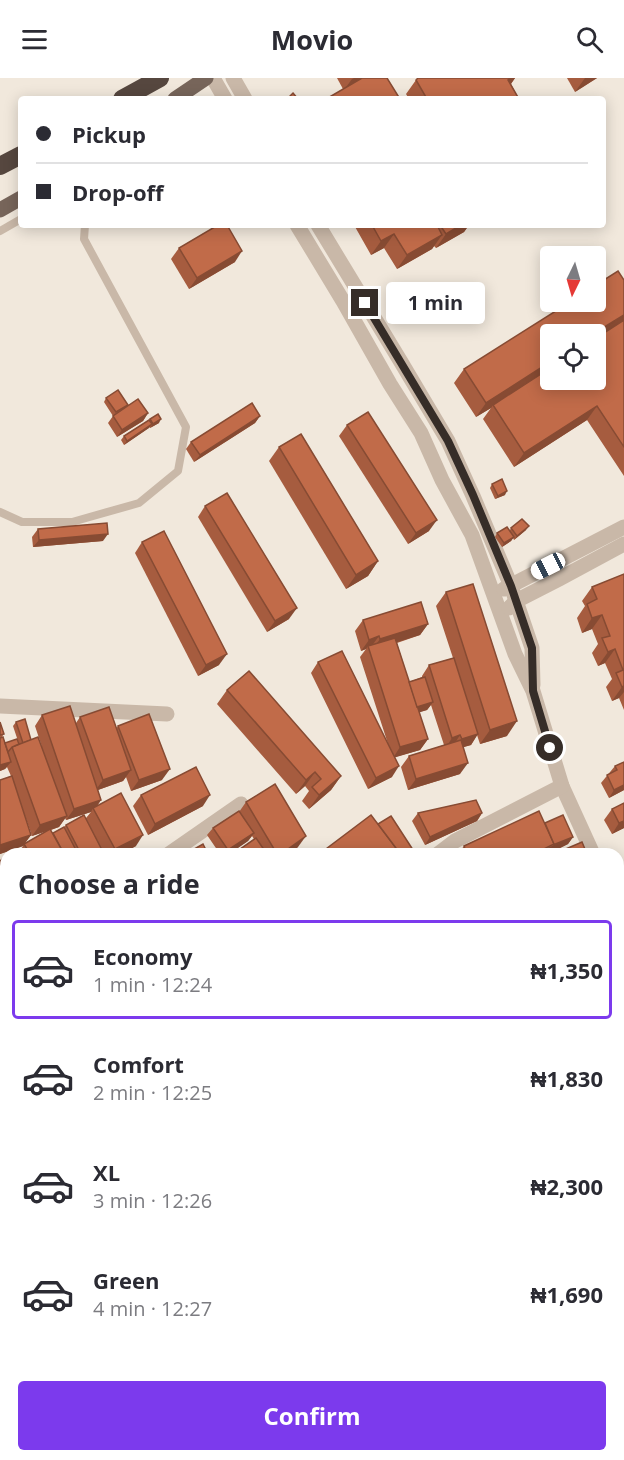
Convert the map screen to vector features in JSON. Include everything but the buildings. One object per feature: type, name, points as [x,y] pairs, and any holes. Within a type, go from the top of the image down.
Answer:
[{"type":"highway","points":[[127,96],[160,78]]},
{"type":"highway","points":[[0,166],[18,157]]},
{"type":"main road","points":[[179,96],[206,78]]},
{"type":"main road","points":[[0,210],[18,200]]},
{"type":"street","points":[[213,78],[223,96]]},
{"type":"street","points":[[233,78],[243,96]]},
{"type":"street","points":[[299,228],[421,433],[442,480],[472,535],[515,654],[533,691],[562,786],[590,848]]},
{"type":"street","points":[[320,228],[448,441],[473,495],[511,586],[532,648],[533,691]]},
{"type":"street","points":[[493,594],[624,527]]},
{"type":"street","points":[[501,616],[516,601],[624,544]]},
{"type":"street","points":[[0,706],[167,714]]},
{"type":"street","points":[[446,848],[455,841],[562,786]]},
{"type":"street","points":[[178,848],[241,804]]},
{"type":"lane","points":[[0,231],[18,221]]},
{"type":"lane","points":[[0,512],[22,522],[72,522],[140,503],[178,471],[186,427],[84,239],[85,228]]},
{"type":"route","points":[[365,303],[448,441],[511,586],[532,648],[533,691],[550,748]]}]
